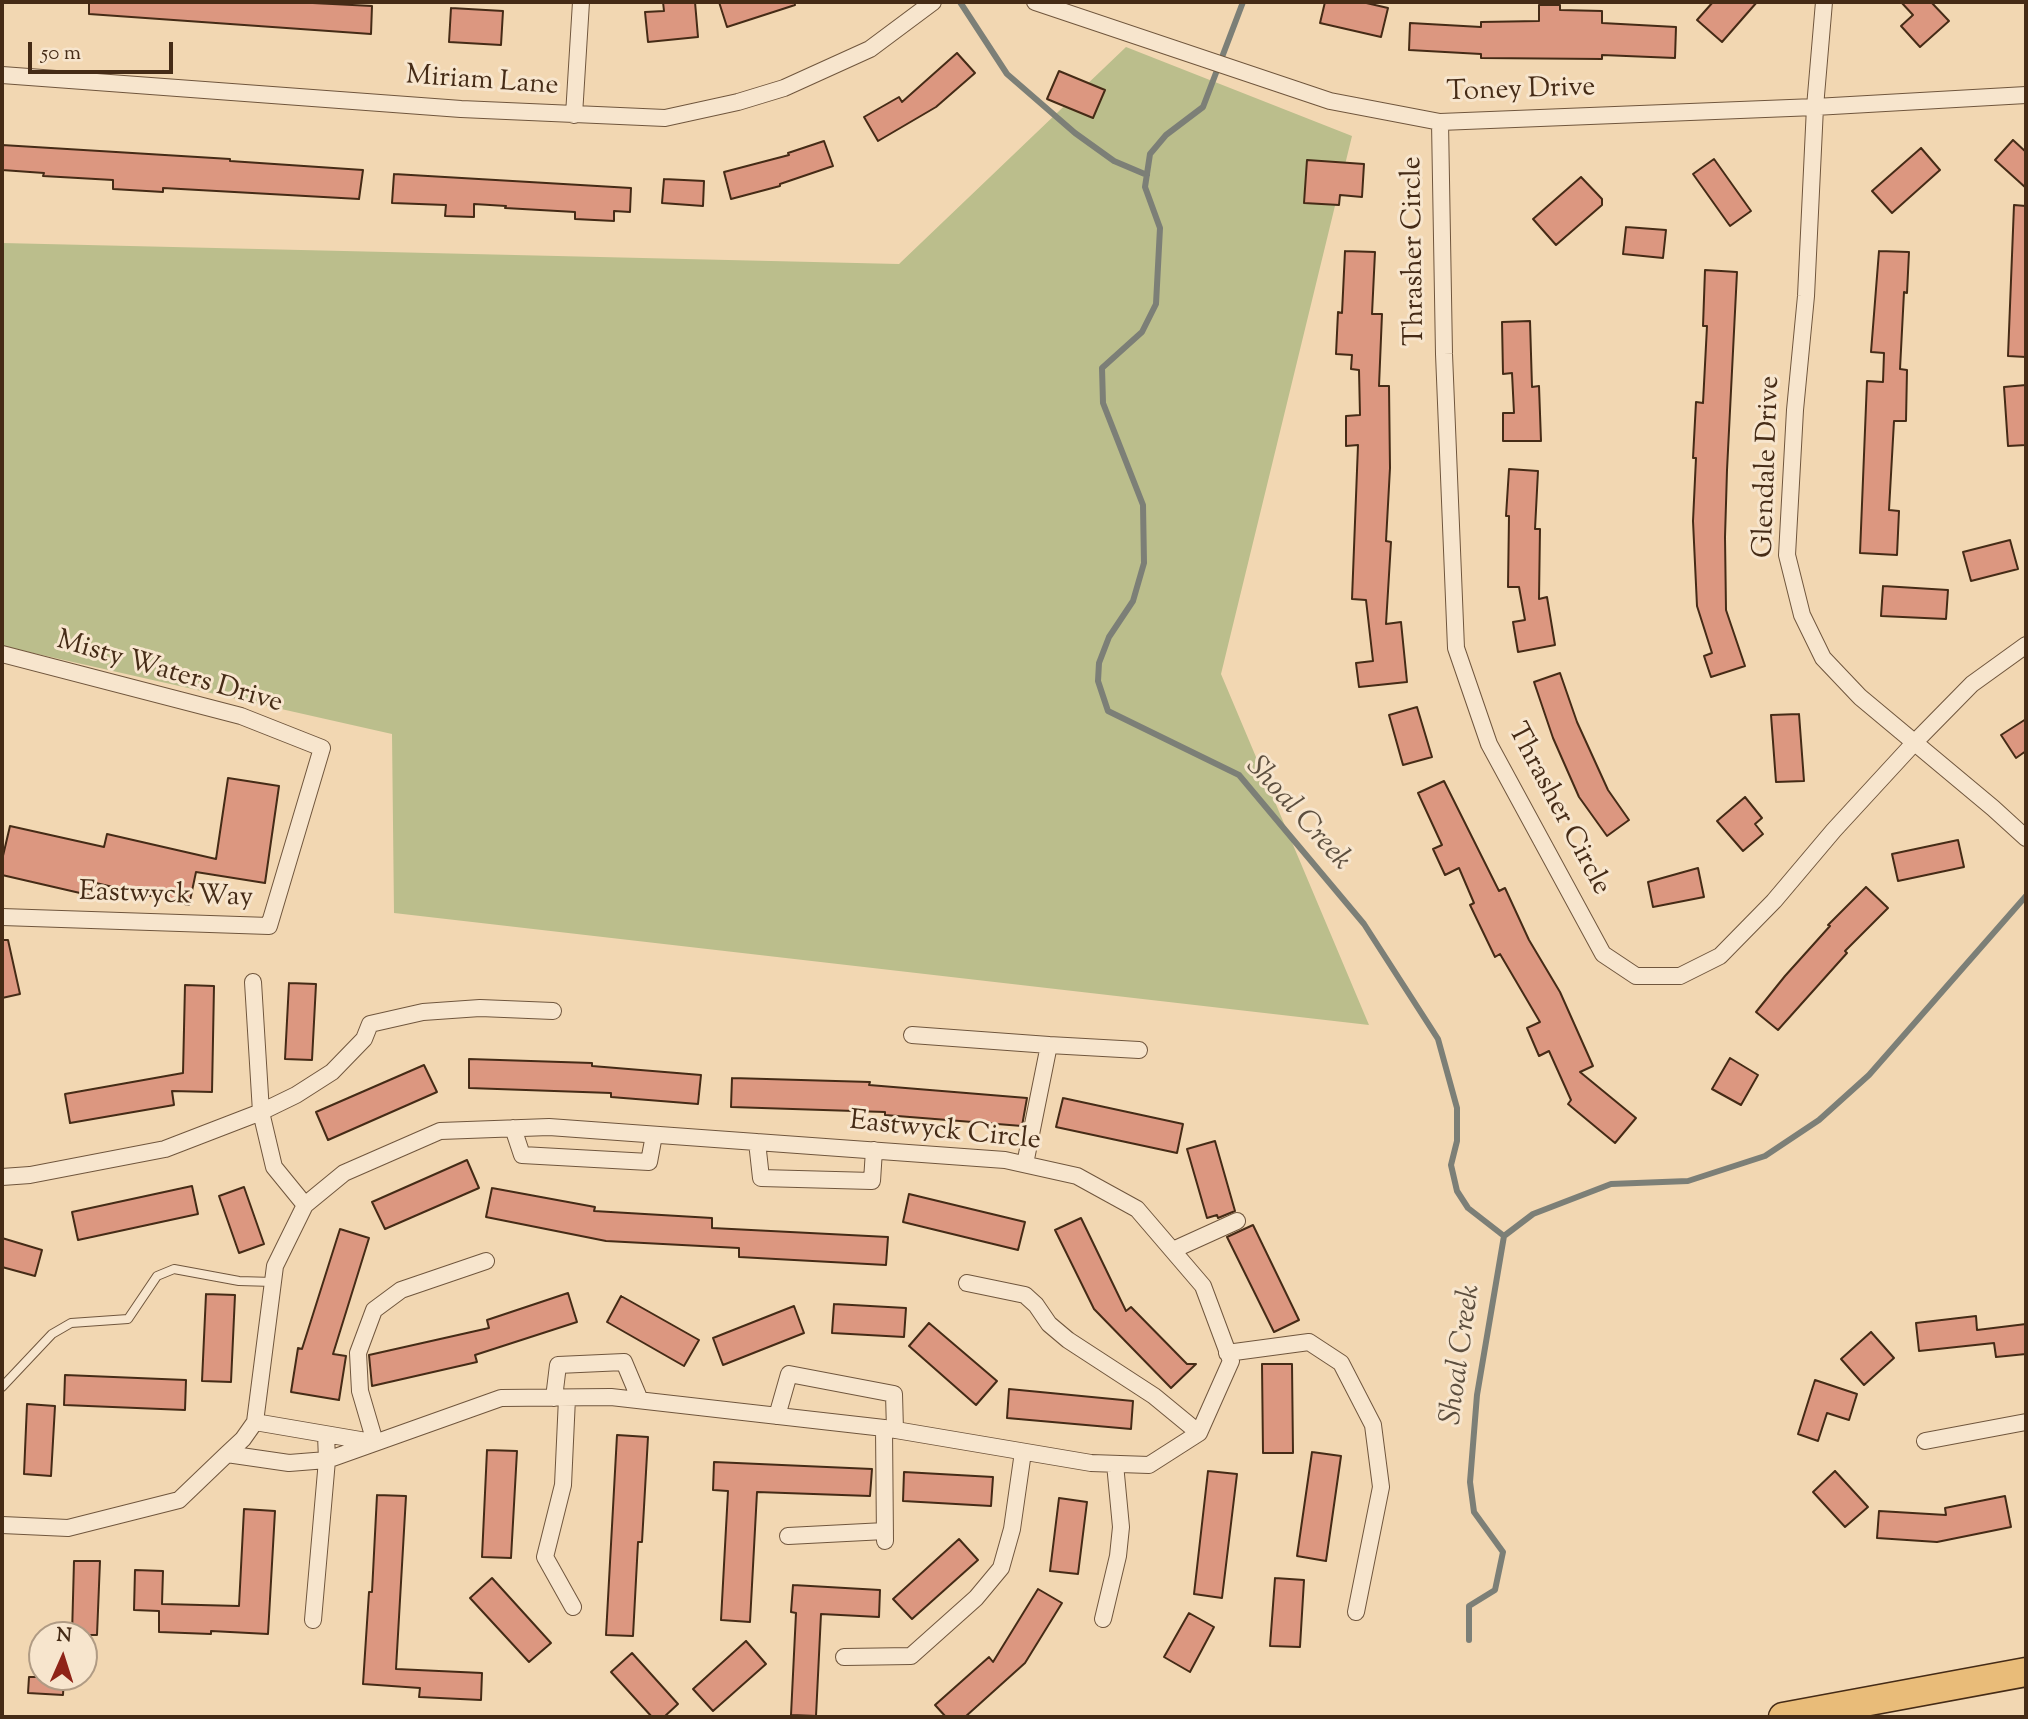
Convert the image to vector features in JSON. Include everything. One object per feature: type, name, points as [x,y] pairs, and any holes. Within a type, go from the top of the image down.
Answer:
[{"type":"highway","points":[[1783,1717],[2026,1672]]},
{"type":"street","points":[[574,115],[581,2]]},
{"type":"street","name":"Miriam Lane","points":[[2,75],[574,115],[665,118],[738,102],[784,88],[870,49],[933,2]]},
{"type":"street","name":"Toney Drive","points":[[1035,2],[1330,101],[1440,122],[1815,107],[2026,95]]},
{"type":"street","name":"Glendale Drive","points":[[1824,2],[1787,555],[1802,615],[1823,658],[1860,697],[2026,838]]},
{"type":"street","name":"Thrasher Circle","points":[[1440,122],[1444,354],[1457,648],[1489,744],[1603,954],[1636,976],[1680,976],[1720,956],[1774,901],[1915,742],[1972,684],[2026,645]]},
{"type":"street","name":"Misty Waters Drive","points":[[2,654],[241,716],[321,748]]},
{"type":"street","name":"Eastwyck Way","points":[[2,917],[269,926],[321,748]]},
{"type":"street","points":[[253,982],[261,1112],[274,1167],[305,1205]]},
{"type":"street","points":[[2,1177],[30,1175],[165,1149],[261,1112],[296,1095],[332,1072],[364,1039],[370,1024],[423,1012],[480,1008],[553,1011]]},
{"type":"street","points":[[912,1035],[1139,1050]]},
{"type":"street","points":[[1026,1164],[1049,1045]]},
{"type":"street","name":"Eastwyck Circle","points":[[255,1423],[275,1266],[305,1205],[344,1173],[440,1131],[549,1127],[874,1150],[1005,1160],[1077,1177],[1137,1209],[1203,1286],[1227,1353]]},
{"type":"street","points":[[513,1128],[522,1155],[649,1163],[654,1135]]},
{"type":"street","points":[[757,1142],[761,1178],[872,1181],[874,1150]]},
{"type":"street","points":[[1172,1251],[1237,1221]]},
{"type":"street","points":[[374,1442],[360,1391],[358,1353],[374,1310],[401,1290],[486,1261]]},
{"type":"street","points":[[967,1283],[1025,1295],[1049,1324],[1068,1340],[1154,1396],[1199,1433]]},
{"type":"street","points":[[228,1454],[289,1463],[327,1460],[501,1398],[611,1397],[889,1429],[1091,1464],[1149,1465],[1199,1433],[1231,1362],[1227,1353],[1309,1342],[1341,1363],[1373,1425],[1381,1487],[1356,1612]]},
{"type":"street","points":[[573,1607],[545,1557],[563,1485],[558,1365],[624,1362],[640,1401]]},
{"type":"street","points":[[778,1416],[789,1374],[894,1394],[889,1429],[885,1536],[788,1536]]},
{"type":"street","points":[[1925,1441],[2026,1422]]},
{"type":"street","points":[[2,1525],[68,1528],[180,1500],[243,1439],[255,1423],[374,1442]]},
{"type":"street","points":[[313,1620],[327,1460],[326,1435]]},
{"type":"street","points":[[844,1657],[911,1656],[976,1598],[1000,1568],[1012,1529],[1023,1452]]},
{"type":"street","points":[[1103,1619],[1118,1556],[1121,1527],[1115,1464]]},
{"type":"lane","points":[[2,1387],[52,1334],[71,1323],[128,1320],[157,1276],[174,1269],[239,1281],[273,1282]]},
{"type":"green space","points":[[1126,47],[1352,136],[1221,674],[1369,1025],[394,913],[392,734],[2,646],[2,243],[899,264]]},
{"type":"building","points":[[89,2],[293,2],[372,6],[371,34],[89,14]]},
{"type":"building","points":[[663,2],[695,2],[698,37],[648,42],[645,12],[664,11]]},
{"type":"building","points":[[719,2],[794,2],[795,5],[727,27]]},
{"type":"building","points":[[1325,2],[1362,2],[1388,8],[1381,37],[1320,23]]},
{"type":"building","points":[[1713,2],[1757,2],[1722,42],[1697,20]]},
{"type":"building","points":[[1901,2],[1931,2],[1949,21],[1920,47],[1901,26],[1913,15]]},
{"type":"building","points":[[1539,5],[1560,5],[1560,10],[1602,11],[1602,23],[1676,27],[1675,58],[1602,55],[1602,59],[1481,58],[1481,54],[1409,50],[1410,23],[1481,27],[1481,22],[1539,21]]},
{"type":"building","points":[[451,8],[503,11],[501,45],[449,42]]},
{"type":"building","points":[[957,53],[975,73],[936,107],[878,141],[864,117],[899,97],[902,102]]},
{"type":"building","points":[[1059,71],[1105,90],[1093,118],[1047,99]]},
{"type":"building","points":[[2013,140],[2026,152],[2026,188],[1995,160]]},
{"type":"building","points":[[824,141],[833,166],[780,186],[731,199],[724,172],[789,155],[788,153]]},
{"type":"building","points":[[2,145],[363,170],[359,199],[163,188],[163,192],[113,189],[113,180],[43,176],[44,173],[2,170]]},
{"type":"building","points":[[1921,148],[1940,170],[1892,213],[1872,191]]},
{"type":"building","points":[[1714,159],[1751,211],[1730,226],[1693,174]]},
{"type":"building","points":[[1307,160],[1364,164],[1362,197],[1340,195],[1339,205],[1304,203]]},
{"type":"building","points":[[394,174],[631,188],[630,212],[614,211],[614,221],[575,219],[575,212],[474,204],[474,217],[445,216],[446,205],[392,203]]},
{"type":"building","points":[[1581,177],[1602,199],[1602,205],[1556,245],[1533,219]]},
{"type":"building","points":[[664,179],[704,181],[703,206],[662,203]]},
{"type":"building","points":[[2014,205],[2026,206],[2026,357],[2008,356]]},
{"type":"building","points":[[1626,227],[1666,230],[1663,258],[1623,254]]},
{"type":"building","points":[[1345,251],[1375,252],[1372,314],[1382,314],[1379,386],[1389,386],[1390,468],[1386,541],[1391,542],[1386,624],[1401,622],[1407,682],[1359,687],[1356,663],[1373,661],[1366,600],[1352,599],[1358,445],[1346,446],[1346,416],[1360,415],[1359,370],[1351,369],[1352,355],[1336,354],[1338,312],[1342,313]]},
{"type":"building","points":[[1879,251],[1909,252],[1900,369],[1907,370],[1906,421],[1894,421],[1889,510],[1899,511],[1897,555],[1860,553],[1867,381],[1883,382],[1884,353],[1871,352]]},
{"type":"building","points":[[1705,270],[1737,272],[1727,470],[1726,610],[1745,666],[1711,677],[1704,656],[1712,653],[1697,606],[1693,521],[1696,402],[1703,403],[1707,326],[1703,326]]},
{"type":"building","points":[[1530,321],[1532,387],[1539,386],[1541,441],[1503,441],[1503,413],[1514,413],[1512,373],[1503,374],[1502,322]]},
{"type":"building","points":[[2026,385],[2026,445],[2008,446],[2004,387]]},
{"type":"building","points":[[1509,469],[1538,471],[1535,529],[1540,529],[1539,599],[1547,597],[1555,645],[1518,652],[1513,622],[1525,620],[1519,587],[1508,587],[1509,516],[1506,516]]},
{"type":"building","points":[[2010,540],[2018,569],[1971,581],[1963,552]]},
{"type":"building","points":[[1883,586],[1948,590],[1946,619],[1881,616]]},
{"type":"building","points":[[1560,673],[1577,722],[1608,790],[1629,820],[1607,836],[1579,797],[1553,738],[1534,682]]},
{"type":"building","points":[[1417,707],[1432,757],[1403,765],[1389,715]]},
{"type":"building","points":[[1799,714],[1804,781],[1776,782],[1771,715]]},
{"type":"building","points":[[2026,719],[2026,751],[2016,758],[2001,735]]},
{"type":"building","points":[[228,778],[279,786],[265,883],[196,872],[189,905],[96,883],[93,896],[2,875],[2,860],[10,826],[104,847],[107,834],[216,859]]},
{"type":"building","points":[[1444,781],[1499,891],[1505,888],[1529,940],[1560,992],[1593,1066],[1580,1072],[1636,1118],[1615,1143],[1568,1104],[1571,1100],[1549,1051],[1539,1056],[1527,1028],[1540,1022],[1500,954],[1495,957],[1470,905],[1474,903],[1459,868],[1445,875],[1433,849],[1442,845],[1418,793]]},
{"type":"building","points":[[1745,797],[1762,818],[1755,824],[1763,834],[1743,851],[1717,821]]},
{"type":"building","points":[[1958,840],[1964,867],[1898,881],[1892,854]]},
{"type":"building","points":[[1698,868],[1704,897],[1653,907],[1648,882]]},
{"type":"building","points":[[1866,887],[1888,908],[1845,951],[1847,953],[1778,1030],[1756,1012],[1830,926],[1828,925]]},
{"type":"building","points":[[2,940],[8,940],[20,994],[2,998]]},
{"type":"building","points":[[289,983],[316,984],[312,1060],[285,1059]]},
{"type":"building","points":[[185,985],[214,986],[212,1092],[172,1091],[174,1105],[70,1123],[65,1094],[183,1073]]},
{"type":"building","points":[[1730,1058],[1758,1075],[1741,1105],[1712,1089]]},
{"type":"building","points":[[469,1059],[592,1063],[592,1066],[701,1075],[698,1104],[611,1097],[611,1093],[469,1088]]},
{"type":"building","points":[[424,1065],[437,1092],[328,1140],[316,1112]]},
{"type":"building","points":[[732,1078],[870,1082],[869,1085],[1027,1098],[1022,1126],[885,1115],[885,1112],[731,1107]]},
{"type":"building","points":[[1063,1098],[1183,1124],[1177,1153],[1056,1127]]},
{"type":"building","points":[[1215,1141],[1235,1211],[1218,1218],[1217,1215],[1207,1218],[1187,1149]]},
{"type":"building","points":[[467,1160],[479,1188],[385,1229],[372,1202]]},
{"type":"building","points":[[192,1186],[198,1214],[78,1240],[72,1212]]},
{"type":"building","points":[[244,1187],[264,1244],[239,1253],[219,1196]]},
{"type":"building","points":[[492,1188],[595,1207],[594,1211],[712,1218],[712,1228],[888,1237],[886,1265],[739,1257],[739,1248],[606,1241],[486,1217]]},
{"type":"building","points":[[909,1194],[1025,1222],[1018,1250],[903,1222]]},
{"type":"building","points":[[1081,1218],[1126,1311],[1131,1307],[1187,1364],[1196,1364],[1171,1388],[1094,1309],[1055,1230]]},
{"type":"building","points":[[1253,1225],[1299,1320],[1274,1332],[1227,1237]]},
{"type":"building","points":[[340,1229],[369,1238],[333,1354],[346,1356],[339,1400],[291,1392],[298,1348],[302,1349]]},
{"type":"building","points":[[2,1238],[42,1250],[35,1276],[2,1267]]},
{"type":"building","points":[[568,1293],[577,1322],[475,1355],[477,1362],[372,1386],[369,1355],[489,1328],[487,1320]]},
{"type":"building","points":[[206,1294],[235,1295],[231,1382],[202,1381]]},
{"type":"building","points":[[621,1296],[699,1340],[684,1366],[607,1322]]},
{"type":"building","points":[[834,1304],[906,1308],[904,1337],[832,1333]]},
{"type":"building","points":[[794,1306],[804,1333],[723,1365],[713,1338]]},
{"type":"building","points":[[1976,1316],[1977,1330],[2026,1324],[2026,1354],[1996,1357],[1994,1343],[1919,1351],[1916,1323]]},
{"type":"building","points":[[929,1323],[997,1381],[976,1405],[909,1346]]},
{"type":"building","points":[[1871,1332],[1894,1358],[1864,1385],[1841,1359]]},
{"type":"building","points":[[1262,1364],[1292,1364],[1293,1453],[1263,1453]]},
{"type":"building","points":[[65,1375],[186,1380],[185,1410],[64,1405]]},
{"type":"building","points":[[1815,1380],[1857,1394],[1849,1420],[1827,1413],[1818,1441],[1798,1434]]},
{"type":"building","points":[[1009,1389],[1133,1401],[1131,1429],[1007,1418]]},
{"type":"building","points":[[27,1404],[55,1406],[51,1476],[24,1474]]},
{"type":"building","points":[[617,1435],[648,1437],[633,1636],[606,1635]]},
{"type":"building","points":[[487,1450],[517,1451],[511,1558],[482,1557]]},
{"type":"building","points":[[1312,1452],[1341,1456],[1326,1561],[1297,1556]]},
{"type":"building","points":[[714,1462],[872,1469],[870,1496],[757,1492],[750,1622],[721,1620],[728,1491],[713,1490]]},
{"type":"building","points":[[1208,1471],[1237,1474],[1222,1598],[1194,1594]]},
{"type":"building","points":[[1835,1471],[1868,1507],[1845,1527],[1813,1492]]},
{"type":"building","points":[[904,1472],[993,1477],[991,1506],[903,1501]]},
{"type":"building","points":[[377,1495],[406,1496],[396,1669],[482,1673],[481,1700],[419,1697],[420,1688],[363,1684],[369,1592],[372,1592]]},
{"type":"building","points":[[2005,1496],[2011,1527],[1937,1542],[1877,1538],[1879,1511],[1946,1515],[1945,1508]]},
{"type":"building","points":[[1059,1498],[1087,1502],[1078,1574],[1050,1571]]},
{"type":"building","points":[[244,1509],[275,1511],[268,1634],[159,1632],[159,1611],[134,1610],[135,1570],[163,1571],[162,1604],[239,1606]]},
{"type":"building","points":[[959,1539],[978,1560],[912,1619],[893,1599]]},
{"type":"building","points":[[74,1561],[100,1561],[98,1621],[72,1621]]},
{"type":"building","points":[[492,1578],[551,1643],[529,1662],[470,1598]]},
{"type":"building","points":[[1275,1578],[1304,1580],[1300,1647],[1270,1646]]},
{"type":"building","points":[[793,1585],[880,1590],[879,1617],[821,1614],[816,1716],[791,1715],[796,1613],[791,1612]]},
{"type":"building","points":[[1038,1589],[1062,1603],[1025,1663],[965,1717],[946,1717],[935,1705],[989,1657],[993,1662]]},
{"type":"building","points":[[1189,1613],[1214,1627],[1190,1672],[1164,1657]]},
{"type":"building","points":[[746,1641],[766,1664],[713,1711],[693,1689]]},
{"type":"building","points":[[632,1653],[678,1704],[664,1717],[652,1717],[611,1672]]},
{"type":"building","points":[[28,1691],[63,1691],[63,1695]]},
{"type":"waterway","points":[[960,2],[1007,74],[1075,133],[1114,161],[1147,175]]},
{"type":"waterway","name":"Shoal Creek","points":[[1243,2],[1203,107],[1166,135],[1150,154],[1145,187],[1160,228],[1156,304],[1142,332],[1102,368],[1103,403],[1143,505],[1144,563],[1133,601],[1109,637],[1099,663],[1098,681],[1108,711],[1239,775],[1364,924],[1438,1039],[1457,1108],[1457,1141],[1451,1165],[1457,1191],[1468,1208],[1504,1236]]},
{"type":"waterway","points":[[1504,1236],[1533,1214],[1611,1184],[1688,1181],[1765,1156],[1819,1120],[1869,1075],[2026,896]]},
{"type":"waterway","name":"Shoal Creek","points":[[1469,1640],[1469,1606],[1495,1590],[1503,1552],[1474,1512],[1470,1482],[1477,1395],[1504,1236]]}]
